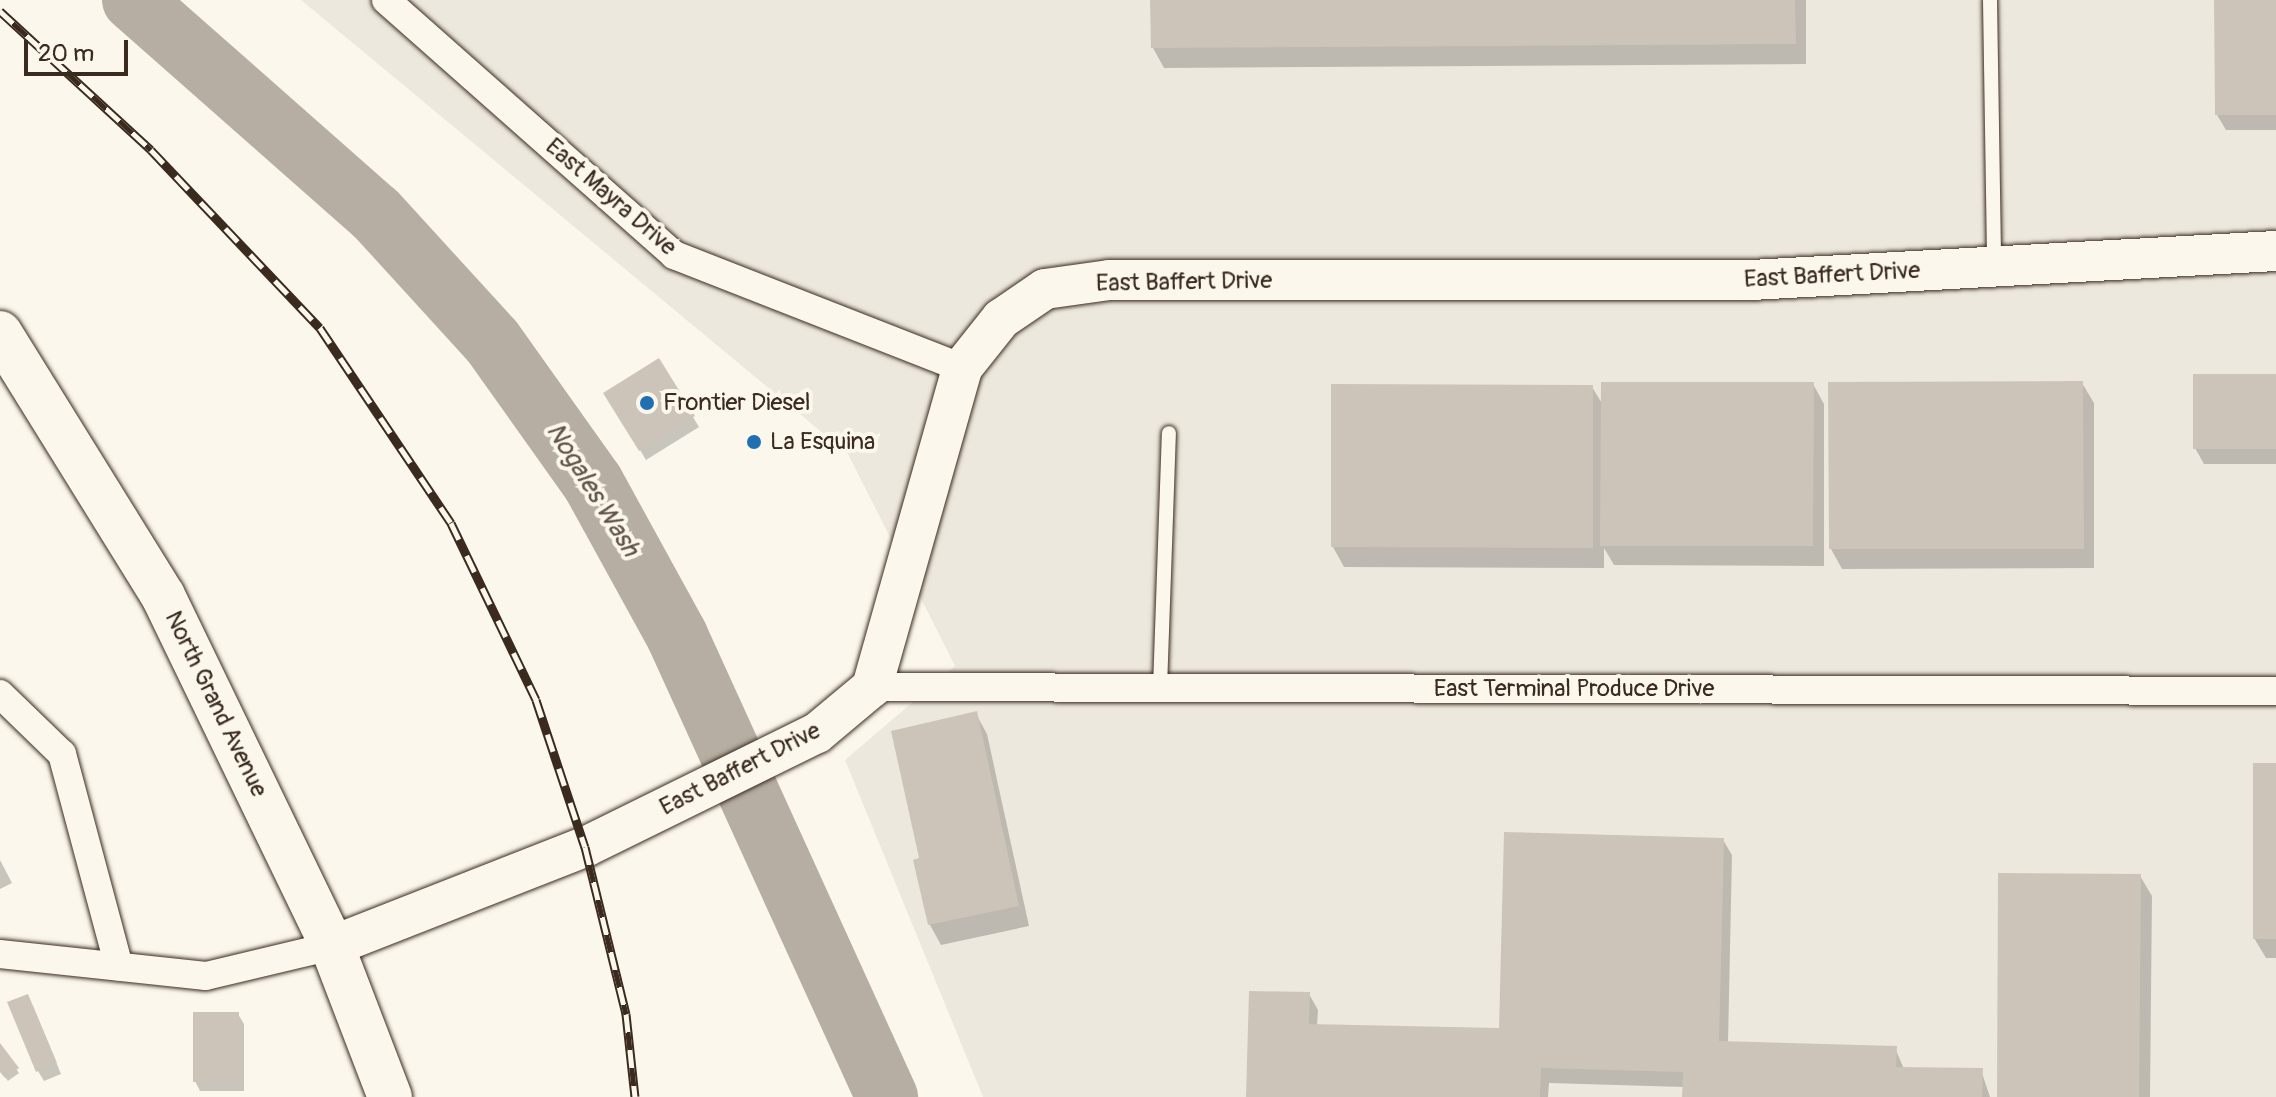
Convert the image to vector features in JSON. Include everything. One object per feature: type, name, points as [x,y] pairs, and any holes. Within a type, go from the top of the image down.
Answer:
[{"type":"main road","name":"North Grand Avenue","points":[[5,350],[163,596],[332,946],[390,1097]]},
{"type":"street","name":"East Mayra Drive","points":[[386,0],[674,255],[962,368]]},
{"type":"street","name":"East Baffert Drive","points":[[332,946],[585,847],[817,733],[872,687],[962,368],[1001,319],[1045,289],[1109,280],[1752,280],[2276,251]]},
{"type":"street","name":"East Terminal Produce Drive","points":[[872,687],[2276,691]]},
{"type":"street","points":[[0,694],[62,754],[119,967]]},
{"type":"street","points":[[0,954],[206,976],[332,946]]},
{"type":"lane","points":[[1990,0],[1994,266]]},
{"type":"lane","points":[[1160,688],[1169,433]]},
{"type":"shaded area","points":[[301,0],[2276,0],[2276,1097],[983,1097],[845,760],[955,666],[848,454]]},
{"type":"building","points":[[1150,0],[1795,0],[1796,44],[1151,48]]},
{"type":"building","points":[[2214,0],[2276,0],[2276,115],[2215,115]]},
{"type":"building","points":[[659,358],[695,416],[639,451],[603,393]]},
{"type":"building","points":[[2193,374],[2276,374],[2276,449],[2193,449]]},
{"type":"building","points":[[2083,381],[2084,549],[1829,549],[1828,382]]},
{"type":"building","points":[[1601,382],[1814,382],[1813,546],[1600,546]]},
{"type":"building","points":[[1331,384],[1593,385],[1593,548],[1331,547]]},
{"type":"building","points":[[977,711],[1019,906],[928,925],[913,860],[919,858],[891,731]]},
{"type":"building","points":[[2253,763],[2276,763],[2276,939],[2253,939]]},
{"type":"building","points":[[1504,832],[1724,838],[1719,1041],[1897,1046],[1896,1067],[1983,1068],[1982,1097],[1682,1097],[1683,1072],[1541,1068],[1540,1097],[1246,1097],[1249,991],[1310,992],[1309,1024],[1499,1028]]},
{"type":"building","points":[[1998,873],[2141,874],[2139,1097],[1997,1097]]},
{"type":"building","points":[[28,994],[57,1063],[36,1072],[7,1002]]},
{"type":"building","points":[[193,1012],[239,1012],[239,1082],[193,1082]]},
{"type":"building","points":[[0,1043],[19,1068],[5,1078],[0,1072]]},
{"type":"waterway","name":"Nogales Wash","points":[[133,0],[375,213],[492,341],[593,483],[677,636],[887,1097]]},
{"type":"railway","points":[[0,11],[151,150],[320,328],[451,523],[536,700],[585,847],[626,1014],[635,1097]]},
{"type":"place","name":"Frontier Diesel","points":[[647,403]]},
{"type":"place","name":"La Esquina","points":[[754,442]]}]
